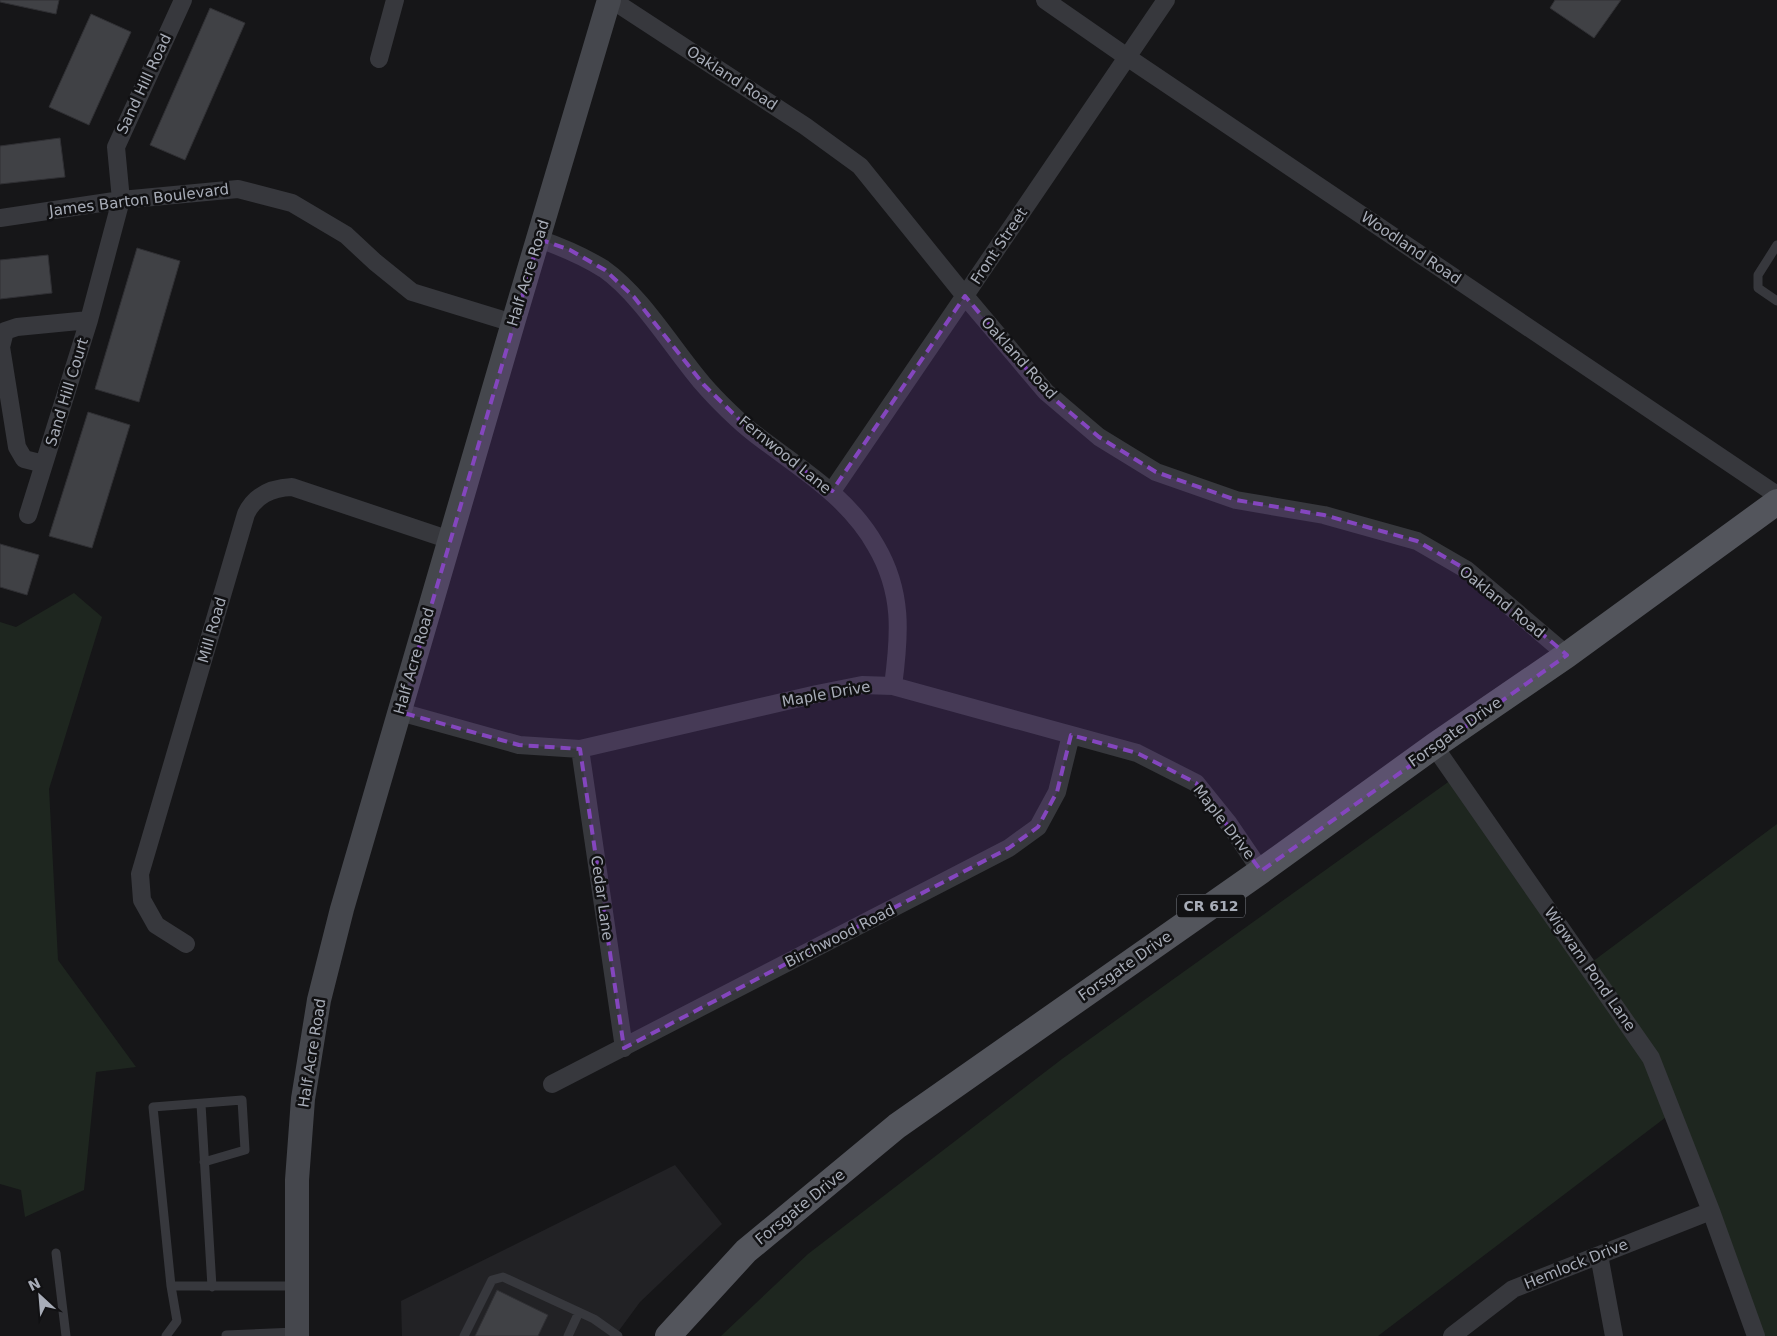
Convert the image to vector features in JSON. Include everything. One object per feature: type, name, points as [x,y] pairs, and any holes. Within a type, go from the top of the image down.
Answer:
[{"type":"main road","name":"Forsgate Drive","points":[[668,1336],[746,1251],[897,1126],[1261,871],[1434,746],[1567,655],[1777,502]]},
{"type":"street","name":"Sand Hill Road","points":[[121,200],[116,147],[183,0]]},
{"type":"street","points":[[379,59],[395,0]]},
{"type":"street","name":"Half Acre Road","points":[[297,1334],[297,1180],[303,1099],[319,1000],[342,909],[513,323],[610,0]]},
{"type":"street","name":"Oakland Road","points":[[610,0],[805,126],[860,166],[965,296],[1046,392],[1099,437],[1156,472],[1236,500],[1324,515],[1417,541],[1467,570],[1567,655]]},
{"type":"street","name":"Woodland Road","points":[[1045,0],[1777,495]]},
{"type":"street","name":"Front Street","points":[[832,492],[1166,0]]},
{"type":"street","name":"James Barton Boulevard","points":[[0,218],[121,200],[238,189],[292,203],[346,235],[374,262],[412,292],[513,323]]},
{"type":"street","name":"Sand Hill Court","points":[[28,515],[90,320],[121,200]]},
{"type":"street","name":"Fernwood Lane","points":[[538,240],[570,250],[605,270],[634,297],[704,385],[752,432],[832,492],[859,519],[877,547],[892,581],[899,619],[893,686]]},
{"type":"street","name":"Sand Hill Court","points":[[44,464],[24,459],[17,447],[1,347],[2,339],[5,331],[17,327],[90,320]]},
{"type":"street","name":"Mill Road","points":[[186,944],[156,925],[142,900],[140,874],[246,514],[251,504],[267,491],[292,487],[450,540]]},
{"type":"street","name":"Maple Drive","points":[[400,712],[519,745],[580,748],[862,685],[893,686],[1137,753],[1196,782],[1229,824],[1261,871]]},
{"type":"street","name":"Birchwood Road","points":[[552,1084],[1009,848],[1038,827],[1057,792],[1071,735]]},
{"type":"street","name":"Wigwam Pond Lane","points":[[1434,746],[1651,1058],[1711,1211],[1756,1336]]},
{"type":"street","name":"Cedar Lane","points":[[580,748],[624,1048]]},
{"type":"street","name":"Hemlock Drive","points":[[1452,1336],[1513,1289],[1711,1211]]},
{"type":"street","points":[[1598,1255],[1614,1336]]},
{"type":"lane","points":[[1777,245],[1758,275],[1758,288],[1777,301]]},
{"type":"lane","points":[[166,1336],[177,1321],[171,1286],[153,1106],[242,1100],[244,1150],[204,1162]]},
{"type":"lane","points":[[201,1104],[212,1286]]},
{"type":"lane","points":[[56,1253],[66,1336]]},
{"type":"lane","points":[[464,1336],[492,1280],[503,1277],[594,1319],[618,1336]]},
{"type":"lane","points":[[171,1286],[296,1286]]},
{"type":"lane","points":[[568,1336],[580,1312]]},
{"type":"lane","points":[[226,1335],[297,1334]]},
{"type":"highlighted area","points":[[539,239],[570,250],[605,270],[634,297],[704,385],[752,432],[832,491],[965,296],[1046,392],[1099,437],[1156,472],[1236,500],[1324,515],[1417,541],[1467,570],[1567,655],[1261,871],[1196,783],[1137,753],[1071,735],[1057,792],[1038,827],[1009,848],[624,1048],[580,749],[519,745],[400,712]]},
{"type":"shaded area","points":[[74,593],[102,617],[49,789],[58,960],[136,1067],[96,1072],[84,1190],[25,1217],[21,1190],[0,1184],[0,622],[16,627]]},
{"type":"shaded area","points":[[1458,775],[1592,962],[1777,824],[1777,1336],[1752,1336],[1678,1108],[1378,1336],[721,1336],[808,1254],[1062,1059]]},
{"type":"shaded area","points":[[675,1165],[722,1224],[640,1302],[615,1336],[402,1336],[401,1301]]},
{"type":"building","points":[[0,0],[59,0],[56,14],[0,2]]},
{"type":"building","points":[[1555,0],[1621,0],[1594,38],[1550,8]]},
{"type":"building","points":[[210,8],[245,23],[185,160],[150,145]]},
{"type":"building","points":[[91,14],[131,32],[89,125],[49,107]]},
{"type":"building","points":[[60,138],[65,177],[0,184],[0,146]]},
{"type":"building","points":[[137,248],[180,261],[139,402],[95,389]]},
{"type":"building","points":[[48,255],[52,293],[0,299],[0,260]]},
{"type":"building","points":[[88,412],[130,425],[92,548],[49,536]]},
{"type":"building","points":[[0,544],[39,555],[27,595],[0,587]]},
{"type":"building","points":[[497,1290],[548,1315],[538,1336],[475,1336]]}]
